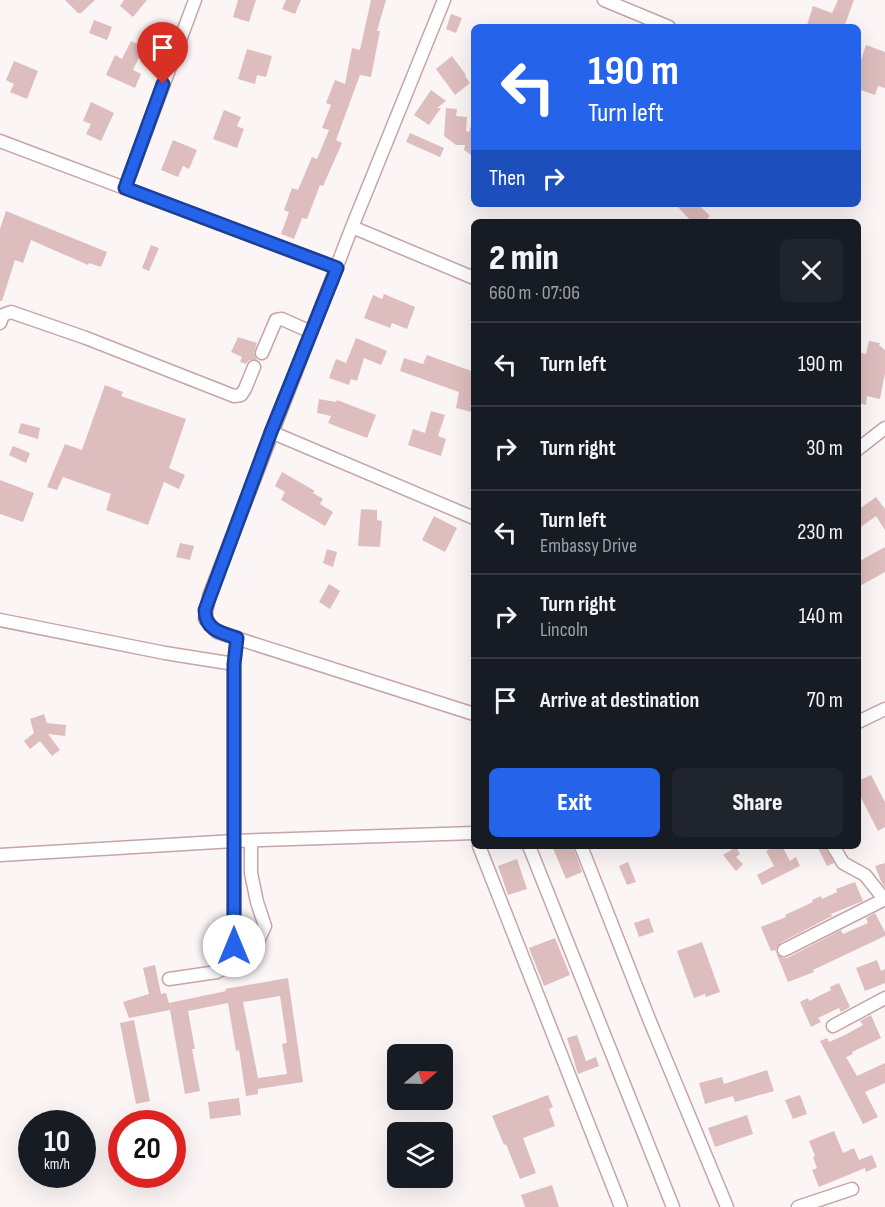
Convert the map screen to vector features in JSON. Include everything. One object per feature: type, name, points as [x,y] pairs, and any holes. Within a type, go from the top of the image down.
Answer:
[{"type":"street","points":[[125,188],[195,0]]},
{"type":"street","points":[[444,0],[271,432],[205,610],[205,619],[217,632],[471,713]]},
{"type":"street","points":[[604,0],[662,24]]},
{"type":"street","points":[[0,141],[337,268]]},
{"type":"street","points":[[352,227],[471,277]]},
{"type":"street","points":[[0,323],[3,315],[11,312],[86,338],[234,396],[241,395],[254,367]]},
{"type":"street","points":[[262,353],[276,320],[282,319],[311,332]]},
{"type":"street","points":[[861,446],[885,428]]},
{"type":"street","points":[[271,432],[471,517]]},
{"type":"street","points":[[0,620],[165,653],[234,664]]},
{"type":"street","points":[[237,638],[234,664],[234,946],[232,954],[235,962],[244,966],[251,963],[256,956],[255,948],[265,926],[256,902],[250,873],[251,841]]},
{"type":"street","points":[[861,721],[885,709]]},
{"type":"street","points":[[0,855],[234,841],[471,834]]},
{"type":"street","points":[[480,849],[621,1207]]},
{"type":"street","points":[[530,849],[673,1207]]},
{"type":"street","points":[[582,849],[649,1019],[727,1207]]},
{"type":"street","points":[[784,950],[885,899],[865,875],[843,863],[835,849]]},
{"type":"street","points":[[234,946],[245,942],[255,948]]},
{"type":"street","points":[[169,979],[217,972],[235,962]]},
{"type":"street","points":[[833,1026],[885,998]]},
{"type":"street","points":[[798,1207],[852,1189]]},
{"type":"building","points":[[65,0],[95,0],[81,13],[78,13]]},
{"type":"building","points":[[124,0],[147,0],[133,17],[120,6]]},
{"type":"building","points":[[238,0],[256,0],[249,22],[233,17]]},
{"type":"building","points":[[286,0],[301,0],[295,14],[282,9]]},
{"type":"building","points":[[371,0],[386,0],[377,31],[380,31],[371,77],[360,75],[336,140],[342,143],[323,186],[320,185],[307,219],[302,218],[294,239],[281,234],[289,212],[284,210],[292,188],[298,190],[312,157],[317,159],[329,130],[322,128],[331,105],[326,103],[335,80],[345,84],[352,48],[360,50]]},
{"type":"building","points":[[838,0],[854,0],[845,24],[807,24],[813,6],[832,13]]},
{"type":"building","points":[[451,14],[462,18],[456,33],[446,29]]},
{"type":"building","points":[[94,20],[112,27],[107,40],[89,33]]},
{"type":"building","points":[[131,41],[144,47],[133,70],[141,74],[135,88],[106,75],[115,55],[122,59]]},
{"type":"building","points":[[866,45],[885,52],[885,88],[878,86],[875,95],[861,90],[861,60]]},
{"type":"building","points":[[247,49],[272,56],[266,77],[257,75],[255,84],[238,79]]},
{"type":"building","points":[[452,56],[470,83],[455,95],[436,69]]},
{"type":"building","points":[[14,61],[38,71],[27,99],[10,92],[14,84],[6,80]]},
{"type":"building","points":[[431,90],[446,101],[437,108],[441,108],[429,125],[414,115]]},
{"type":"building","points":[[91,102],[114,113],[101,141],[86,134],[91,124],[83,121]]},
{"type":"building","points":[[446,108],[457,109],[456,116],[467,117],[466,131],[469,132],[471,126],[471,155],[464,150],[465,145],[456,145],[444,136]]},
{"type":"building","points":[[224,110],[241,117],[237,126],[244,129],[237,148],[213,139]]},
{"type":"building","points":[[410,133],[444,148],[440,157],[406,142]]},
{"type":"building","points":[[173,140],[197,150],[189,169],[183,166],[178,177],[161,170]]},
{"type":"building","points":[[678,207],[701,207],[710,216],[707,219],[689,219]]},
{"type":"building","points":[[6,211],[107,252],[101,267],[89,263],[88,265],[31,240],[23,263],[15,260],[2,301],[0,301],[0,229]]},
{"type":"building","points":[[151,245],[159,248],[149,271],[142,268]]},
{"type":"building","points":[[384,294],[415,307],[407,329],[392,323],[390,328],[364,318],[373,295],[382,299]]},
{"type":"building","points":[[238,337],[257,343],[254,353],[257,360],[249,360],[246,364],[240,362],[242,357],[231,352]]},
{"type":"building","points":[[356,338],[387,351],[381,365],[364,358],[357,381],[351,379],[349,385],[329,378],[336,359],[346,363]]},
{"type":"building","points":[[869,341],[880,343],[879,345],[885,350],[885,373],[880,399],[867,396],[866,405],[861,404],[861,353],[866,354]]},
{"type":"building","points":[[427,355],[471,371],[471,412],[456,408],[459,392],[400,371],[404,358],[423,364]]},
{"type":"building","points":[[105,385],[123,392],[121,396],[186,419],[169,468],[185,475],[179,489],[164,482],[148,525],[106,510],[111,494],[63,477],[57,490],[47,487],[65,444],[82,450]]},
{"type":"building","points":[[319,399],[336,402],[337,400],[376,415],[367,438],[328,423],[331,416],[317,413]]},
{"type":"building","points":[[431,411],[445,415],[438,436],[446,439],[441,456],[408,445],[413,429],[425,433]]},
{"type":"building","points":[[21,423],[40,428],[38,439],[18,433]]},
{"type":"building","points":[[13,446],[30,453],[26,463],[9,455]]},
{"type":"building","points":[[282,472],[315,491],[313,493],[323,499],[320,504],[333,512],[325,526],[281,500],[285,492],[275,486]]},
{"type":"building","points":[[0,480],[34,493],[23,522],[0,514]]},
{"type":"building","points":[[876,497],[885,509],[885,530],[876,516],[861,527],[861,508]]},
{"type":"building","points":[[361,509],[377,510],[377,520],[382,521],[380,547],[358,546]]},
{"type":"building","points":[[434,516],[457,528],[445,552],[422,540]]},
{"type":"building","points":[[180,543],[194,546],[190,560],[176,557]]},
{"type":"building","points":[[885,547],[885,572],[861,585],[861,560]]},
{"type":"building","points":[[327,549],[337,552],[333,567],[323,563]]},
{"type":"building","points":[[329,584],[340,591],[330,609],[319,602]]},
{"type":"building","points":[[44,714],[47,723],[66,725],[65,736],[48,734],[60,750],[52,756],[40,741],[30,749],[24,741],[34,733],[30,719]]},
{"type":"building","points":[[871,775],[885,802],[885,827],[878,831],[861,798],[861,780]]},
{"type":"building","points":[[553,849],[574,849],[582,872],[566,879]]},
{"type":"building","points":[[737,849],[740,854],[736,857],[743,864],[736,871],[723,855]]},
{"type":"building","points":[[784,849],[790,861],[796,857],[800,866],[762,885],[757,875],[774,866],[766,851]]},
{"type":"building","points":[[818,849],[827,849],[834,863],[827,866]]},
{"type":"building","points":[[517,859],[527,889],[508,895],[498,866]]},
{"type":"building","points":[[628,862],[636,882],[627,885],[619,866]]},
{"type":"building","points":[[885,863],[885,887],[875,866]]},
{"type":"building","points":[[855,882],[863,901],[831,914],[832,916],[780,943],[776,949],[777,954],[787,958],[841,930],[843,934],[868,923],[866,918],[875,913],[885,936],[813,970],[814,972],[788,982],[775,950],[771,951],[761,927],[786,917],[785,915],[813,902],[812,900],[821,896],[822,899],[837,892],[836,889]]},
{"type":"building","points":[[649,918],[654,932],[639,937],[634,923]]},
{"type":"building","points":[[555,938],[570,975],[544,986],[529,948]]},
{"type":"building","points":[[702,942],[720,992],[694,998],[677,951]]},
{"type":"building","points":[[877,960],[881,971],[885,969],[885,983],[865,991],[856,968]]},
{"type":"building","points":[[155,965],[161,994],[166,993],[169,1003],[226,991],[225,989],[288,978],[303,1082],[258,1089],[258,1094],[246,1096],[239,1050],[236,1051],[228,1003],[188,1011],[200,1091],[185,1094],[170,1010],[129,1018],[123,1002],[149,994],[143,968]],"holes":[[[280,996],[287,1043],[282,1044],[287,1074],[258,1078],[243,1002]]]},
{"type":"building","points":[[839,983],[850,1007],[841,1012],[839,1008],[818,1018],[821,1022],[811,1027],[800,1002],[808,998],[809,1001],[831,990],[830,987]]},
{"type":"building","points":[[871,1015],[881,1038],[846,1057],[857,1076],[885,1063],[885,1083],[865,1092],[878,1117],[863,1124],[820,1041],[827,1038],[829,1042],[845,1035],[863,1025],[860,1021]]},
{"type":"building","points":[[134,1020],[150,1101],[136,1104],[120,1023]]},
{"type":"building","points":[[577,1035],[586,1061],[596,1057],[599,1066],[578,1074],[567,1038]]},
{"type":"building","points":[[767,1070],[774,1091],[735,1102],[733,1096],[705,1104],[699,1083],[722,1077],[724,1084]]},
{"type":"building","points":[[548,1095],[553,1107],[549,1109],[555,1126],[523,1138],[536,1173],[520,1179],[492,1116]]},
{"type":"building","points":[[800,1095],[807,1114],[793,1119],[785,1100]]},
{"type":"building","points":[[239,1098],[241,1115],[210,1119],[208,1102]]},
{"type":"building","points":[[747,1115],[753,1134],[715,1147],[708,1128]]},
{"type":"building","points":[[834,1131],[843,1153],[854,1148],[859,1160],[872,1155],[877,1167],[866,1172],[865,1168],[819,1187],[812,1170],[817,1168],[809,1141]]},
{"type":"building","points":[[552,1185],[559,1207],[525,1207],[521,1195]]},
{"type":"route","points":[[163,84],[125,188],[337,268],[271,432],[205,610],[205,619],[210,626],[217,632],[237,638],[234,664],[234,946]]}]
